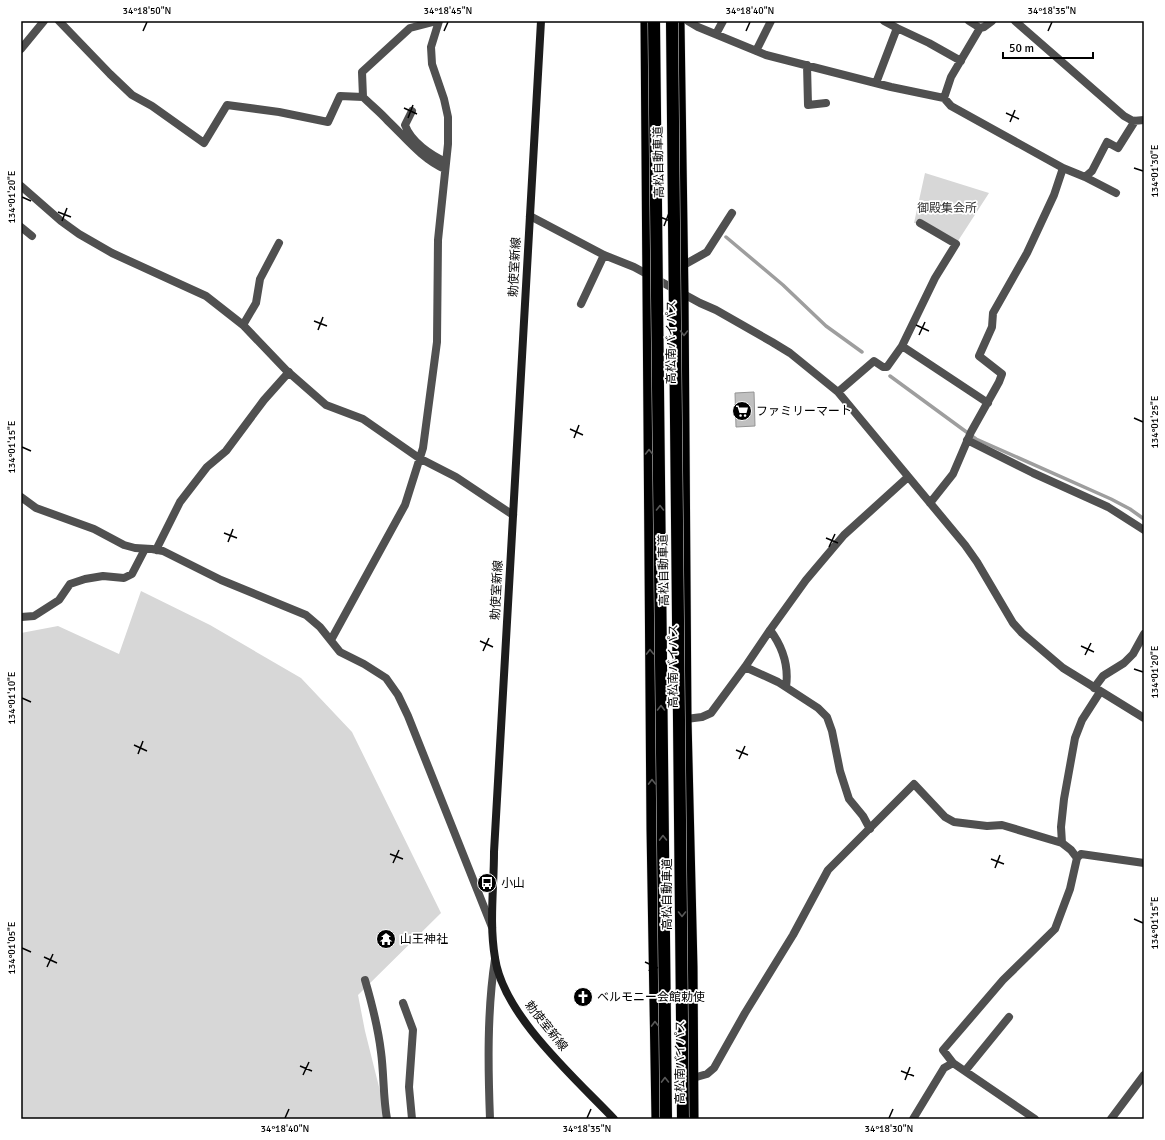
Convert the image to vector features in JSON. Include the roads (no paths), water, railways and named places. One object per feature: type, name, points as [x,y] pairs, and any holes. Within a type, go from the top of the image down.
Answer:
[{"type":"highway","name":"高松南バイパス","points":[[646,21],[652,822],[656,1119]]},
{"type":"highway","name":"高松自動車道","points":[[654,21],[666,1119]]},
{"type":"highway","name":"高松自動車道","points":[[672,21],[683,1119]]},
{"type":"highway","name":"高松南バイパス","points":[[679,21],[683,294],[686,719],[692,966],[693,1119]]},
{"type":"main road","name":"勅使室新線","points":[[541,21],[536,136],[530,216],[494,852],[492,928],[495,959],[505,989],[513,1004],[526,1023],[564,1068],[614,1119]]},
{"type":"street","points":[[21,49],[44,21]]},
{"type":"street","points":[[59,21],[132,95],[152,106],[204,143],[227,105],[279,112],[328,122],[340,96],[363,97],[414,147],[430,160],[446,165]]},
{"type":"street","points":[[331,640],[405,505],[423,448],[437,342],[438,240],[446,165],[448,116],[432,64],[431,47],[438,21],[410,28],[362,72],[363,97]]},
{"type":"street","points":[[688,21],[766,55],[876,83],[944,98],[951,106],[1062,168],[1085,177],[1116,193]]},
{"type":"street","points":[[716,34],[723,21]]},
{"type":"street","points":[[756,51],[771,21]]},
{"type":"street","points":[[884,21],[929,43],[961,61]]},
{"type":"street","points":[[969,21],[980,28]]},
{"type":"street","points":[[944,98],[951,77],[980,28],[992,21]]},
{"type":"street","points":[[1015,21],[1124,116],[1130,120],[1144,120]]},
{"type":"street","points":[[876,83],[897,28]]},
{"type":"street","points":[[807,65],[808,104],[826,103]]},
{"type":"street","points":[[412,111],[405,125],[407,131],[433,156],[446,165]]},
{"type":"street","points":[[1085,177],[1092,171],[1107,142],[1118,148],[1135,121]]},
{"type":"street","points":[[930,503],[953,474],[969,436],[999,382],[1002,374],[979,356],[992,327],[993,313],[1027,253],[1054,195],[1062,168]]},
{"type":"street","points":[[21,186],[61,221],[79,234],[112,253],[206,296],[243,325],[289,372],[326,405],[363,419],[419,458],[456,477],[513,515]]},
{"type":"street","points":[[682,266],[707,252],[732,213]]},
{"type":"street","points":[[530,216],[604,255],[634,267],[716,310],[790,354],[838,392],[977,562],[1013,623],[1022,633],[1063,668],[1144,718]]},
{"type":"street","points":[[838,392],[874,361],[883,367],[887,367],[902,346],[935,278],[956,244],[920,223]]},
{"type":"street","points":[[21,227],[32,236]]},
{"type":"street","points":[[243,325],[256,303],[260,279],[279,243]]},
{"type":"street","points":[[581,304],[604,255]]},
{"type":"street","points":[[902,346],[988,404]]},
{"type":"street","points":[[156,550],[180,502],[207,467],[226,451],[264,400],[289,372]]},
{"type":"street","points":[[969,436],[1034,473],[1108,507],[1144,530]]},
{"type":"street","points":[[686,719],[702,717],[711,713],[806,580],[844,535],[908,477]]},
{"type":"street","points":[[21,497],[36,508],[94,529],[124,545],[135,548],[163,551],[221,580],[306,615],[320,627],[340,652],[364,664],[386,678],[398,695],[408,716],[492,928]]},
{"type":"street","points":[[21,617],[34,616],[59,600],[70,584],[85,579],[104,576],[124,578],[132,574],[145,549]]},
{"type":"street","points":[[770,630],[778,641],[783,653],[787,678],[786,687]]},
{"type":"street","points":[[1062,843],[1061,827],[1064,799],[1075,738],[1082,720],[1103,676],[1124,663],[1133,654],[1144,634]]},
{"type":"street","points":[[745,667],[778,682],[818,708],[827,717],[832,731],[840,770],[849,799],[863,816],[870,829]]},
{"type":"street","points":[[693,1078],[707,1074],[714,1068],[745,1013],[793,935],[828,870],[914,784],[945,817],[954,822],[986,826],[1002,824],[1062,843],[1071,850],[1077,858]]},
{"type":"street","points":[[1035,1119],[953,1063],[943,1050],[1003,980],[1055,929],[1070,889],[1077,858],[1081,854],[1144,863]]},
{"type":"street","points":[[490,1119],[488,1048],[492,980],[495,959]]},
{"type":"street","points":[[365,980],[376,1018],[381,1052],[387,1119]]},
{"type":"street","points":[[403,1003],[413,1030],[409,1087],[412,1119]]},
{"type":"street","points":[[965,1071],[1009,1017]]},
{"type":"street","points":[[913,1119],[944,1068],[953,1063]]},
{"type":"street","points":[[1111,1119],[1144,1075]]},
{"type":"waterway","points":[[726,237],[783,285],[826,326],[862,352]]},
{"type":"waterway","points":[[890,376],[976,439],[1111,499],[1130,509],[1144,519]]},
{"type":"place","name":"ファミリーマート","points":[[742,411]]},
{"type":"place","name":"小山","points":[[487,883]]},
{"type":"place","name":"山王神社","points":[[386,939]]},
{"type":"place","name":"ベルモニー会館勅使","points":[[583,997]]},
{"type":"park label","name":"御殿集会所","points":[[947,208]]}]
